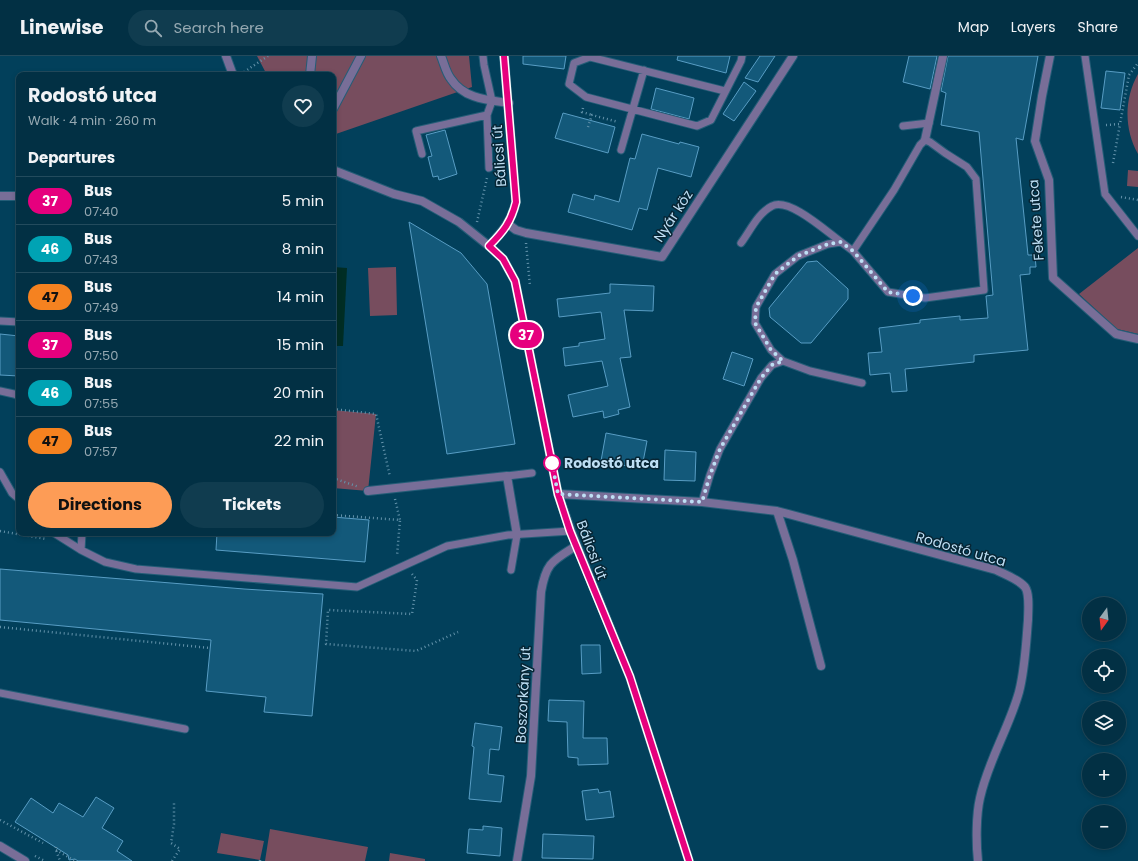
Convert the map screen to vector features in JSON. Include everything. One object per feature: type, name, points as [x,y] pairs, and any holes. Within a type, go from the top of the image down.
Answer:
[{"type":"street","points":[[226,56],[232,72]]},
{"type":"street","points":[[310,72],[312,56]]},
{"type":"street","points":[[336,103],[361,56]]},
{"type":"street","points":[[441,56],[451,79],[466,93],[478,98],[509,104]]},
{"type":"street","name":"Bálicsi út","points":[[489,246],[508,224],[513,214],[516,202],[504,56]]},
{"type":"street","name":"Nyár köz","points":[[508,224],[516,230],[526,233],[662,258],[793,56]]},
{"type":"street","points":[[925,140],[943,56]]},
{"type":"street","name":"Fekete utca","points":[[1050,56],[1035,141],[1049,180],[1053,278],[1116,334],[1138,339]]},
{"type":"street","name":"Bálicsi út","points":[[336,171],[394,194],[422,201],[459,222],[503,259],[515,281],[558,494],[570,531],[630,677],[689,861]]},
{"type":"street","points":[[0,196],[16,196]]},
{"type":"street","points":[[1116,334],[1138,345]]},
{"type":"street","points":[[368,491],[507,476],[517,535]]},
{"type":"street","name":"Rodostó utca","points":[[558,494],[702,502],[777,511],[996,570],[1016,580],[1026,588],[1028,604],[1026,646],[1019,692],[997,746],[980,798],[976,846],[978,861]]},
{"type":"street","points":[[777,511],[793,560],[821,666]]},
{"type":"street","name":"Boszorkány út","points":[[517,861],[531,776],[541,592],[544,575],[552,562],[576,546]]},
{"type":"street","points":[[0,846],[25,861]]},
{"type":"lane","points":[[483,56],[492,101],[487,115],[489,168]]},
{"type":"lane","points":[[725,91],[590,57],[574,63],[569,84],[586,98],[697,126],[710,120],[741,61],[742,56]]},
{"type":"lane","points":[[1085,56],[1105,194],[1138,236]]},
{"type":"lane","points":[[621,150],[644,70]]},
{"type":"lane","points":[[422,154],[416,132],[487,115]]},
{"type":"lane","points":[[902,126],[929,123]]},
{"type":"lane","points":[[741,243],[761,215],[773,205],[784,205],[796,209],[853,251],[888,292],[925,298],[984,290],[976,179],[967,167],[925,140],[920,145],[894,190],[853,251]]},
{"type":"lane","points":[[841,242],[828,244],[798,256],[775,274],[756,307],[755,323],[771,350],[783,361],[810,371],[862,383]]},
{"type":"lane","points":[[0,321],[16,322]]},
{"type":"lane","points":[[702,502],[720,449],[767,371],[772,365],[783,361]]},
{"type":"lane","points":[[0,392],[16,395]]},
{"type":"lane","points":[[0,472],[16,496]]},
{"type":"lane","points":[[507,476],[532,473]]},
{"type":"lane","points":[[58,536],[68,543],[105,562],[136,569],[357,587],[447,546],[508,535],[570,531]]},
{"type":"lane","points":[[511,570],[517,535]]},
{"type":"lane","points":[[81,550],[82,536]]},
{"type":"lane","points":[[0,693],[185,729]]},
{"type":"path","points":[[243,72],[268,56]]},
{"type":"path","points":[[1111,170],[1129,75],[1138,63]]},
{"type":"path","points":[[588,127],[592,115],[628,125]]},
{"type":"path","points":[[1095,126],[1120,124]]},
{"type":"path","points":[[476,229],[489,168]]},
{"type":"path","points":[[526,233],[530,289],[526,284]]},
{"type":"path","points":[[336,409],[376,414],[400,520],[397,558],[417,580],[412,614],[328,610],[326,644],[416,651],[458,632]]},
{"type":"path","points":[[336,479],[368,491]]},
{"type":"path","points":[[336,515],[400,520]]},
{"type":"path","points":[[0,531],[16,534]]},
{"type":"path","points":[[28,536],[68,543]]},
{"type":"path","points":[[0,627],[210,648]]},
{"type":"path","points":[[172,861],[180,849],[171,843],[174,824],[174,802]]},
{"type":"path","points":[[0,820],[43,843]]},
{"type":"path","points":[[60,861],[56,848],[75,860]]},
{"type":"shaded area","points":[[257,56],[469,56],[472,87],[336,134],[336,72],[265,72]]},
{"type":"shaded area","points":[[1138,74],[1138,154],[1133,144],[1128,124],[1128,104],[1133,84]]},
{"type":"shaded area","points":[[1128,170],[1138,171],[1138,187],[1127,186]]},
{"type":"shaded area","points":[[1138,248],[1138,334],[1117,329],[1079,294]]},
{"type":"shaded area","points":[[336,267],[347,268],[343,346],[336,346]]},
{"type":"shaded area","points":[[396,267],[397,315],[370,316],[368,268]]},
{"type":"shaded area","points":[[336,410],[376,414],[368,491],[336,488]]},
{"type":"shaded area","points":[[270,829],[368,847],[365,861],[265,861]]},
{"type":"shaded area","points":[[221,833],[264,841],[260,860],[217,853]]},
{"type":"shaded area","points":[[390,853],[425,859],[425,861],[389,861]]},
{"type":"building","points":[[523,56],[566,56],[564,69],[523,64]]},
{"type":"building","points":[[678,56],[730,56],[726,73],[677,60]]},
{"type":"building","points":[[760,56],[775,56],[758,82],[745,78]]},
{"type":"building","points":[[909,56],[937,56],[930,89],[903,82]]},
{"type":"building","points":[[948,56],[1038,56],[1023,140],[1016,138],[1028,255],[1035,255],[1036,267],[1030,267],[1030,274],[1020,275],[1028,350],[974,355],[974,362],[905,369],[907,391],[892,392],[890,373],[870,375],[868,353],[882,352],[879,328],[920,323],[920,320],[960,316],[960,320],[988,318],[986,296],[993,295],[979,132],[941,125],[946,93],[941,91]]},
{"type":"building","points":[[1106,71],[1125,73],[1120,110],[1101,108]]},
{"type":"building","points":[[744,82],[756,91],[734,121],[723,114]]},
{"type":"building","points":[[656,88],[694,98],[689,119],[651,109]]},
{"type":"building","points":[[563,113],[615,127],[608,153],[555,138]]},
{"type":"building","points":[[445,130],[457,174],[439,180],[438,176],[433,177],[428,157],[432,156],[426,135]]},
{"type":"building","points":[[642,134],[679,144],[680,142],[699,147],[691,177],[658,168],[647,210],[639,208],[632,230],[568,212],[573,194],[594,200],[595,195],[619,202],[630,158],[635,159]]},
{"type":"building","points":[[409,222],[461,253],[487,284],[515,444],[447,454]]},
{"type":"building","points":[[817,261],[848,289],[848,299],[811,343],[801,343],[770,317],[769,308],[807,262]]},
{"type":"building","points":[[610,284],[654,286],[653,311],[624,310],[631,357],[620,358],[630,407],[618,410],[619,414],[604,418],[603,411],[573,417],[568,395],[608,386],[602,361],[565,366],[563,348],[579,346],[579,343],[605,339],[601,312],[559,317],[557,299],[610,293]]},
{"type":"building","points":[[0,334],[16,336],[16,376],[0,375]]},
{"type":"building","points":[[732,352],[753,359],[744,386],[723,379]]},
{"type":"building","points":[[606,433],[647,441],[643,462],[634,461],[633,467],[601,461]]},
{"type":"building","points":[[665,450],[696,452],[695,481],[664,480]]},
{"type":"building","points":[[336,517],[369,520],[365,562],[216,550],[217,536],[336,536]]},
{"type":"building","points":[[0,569],[323,594],[312,716],[264,712],[266,697],[206,691],[211,640],[0,620]]},
{"type":"building","points":[[581,645],[600,645],[601,673],[582,674]]},
{"type":"building","points":[[549,700],[584,701],[583,738],[607,738],[608,764],[578,765],[578,758],[568,757],[567,722],[548,721]]},
{"type":"building","points":[[475,723],[502,727],[499,750],[490,749],[488,774],[504,776],[501,802],[469,799]]},
{"type":"building","points":[[598,789],[599,793],[610,791],[614,817],[586,820],[582,791]]},
{"type":"building","points":[[96,797],[114,808],[102,828],[123,841],[117,851],[132,861],[69,860],[68,855],[15,822],[31,798],[53,813],[59,803],[83,817]]},
{"type":"building","points":[[483,826],[502,828],[500,856],[467,853],[469,829],[483,830]]},
{"type":"building","points":[[543,834],[594,836],[593,859],[542,858]]},
{"type":"bus line","name":"37","points":[[504,56],[516,202],[513,214],[508,224],[489,246],[503,259],[515,281],[558,494],[570,531],[630,677],[689,861]]},
{"type":"place","name":"Rodostó utca","points":[[552,463]]},
{"type":"route","points":[[552,463],[558,494],[702,502],[720,449],[761,378],[772,365],[783,361],[771,350],[755,323],[756,307],[775,274],[798,256],[828,244],[841,242],[853,251],[888,292],[913,296]]}]
